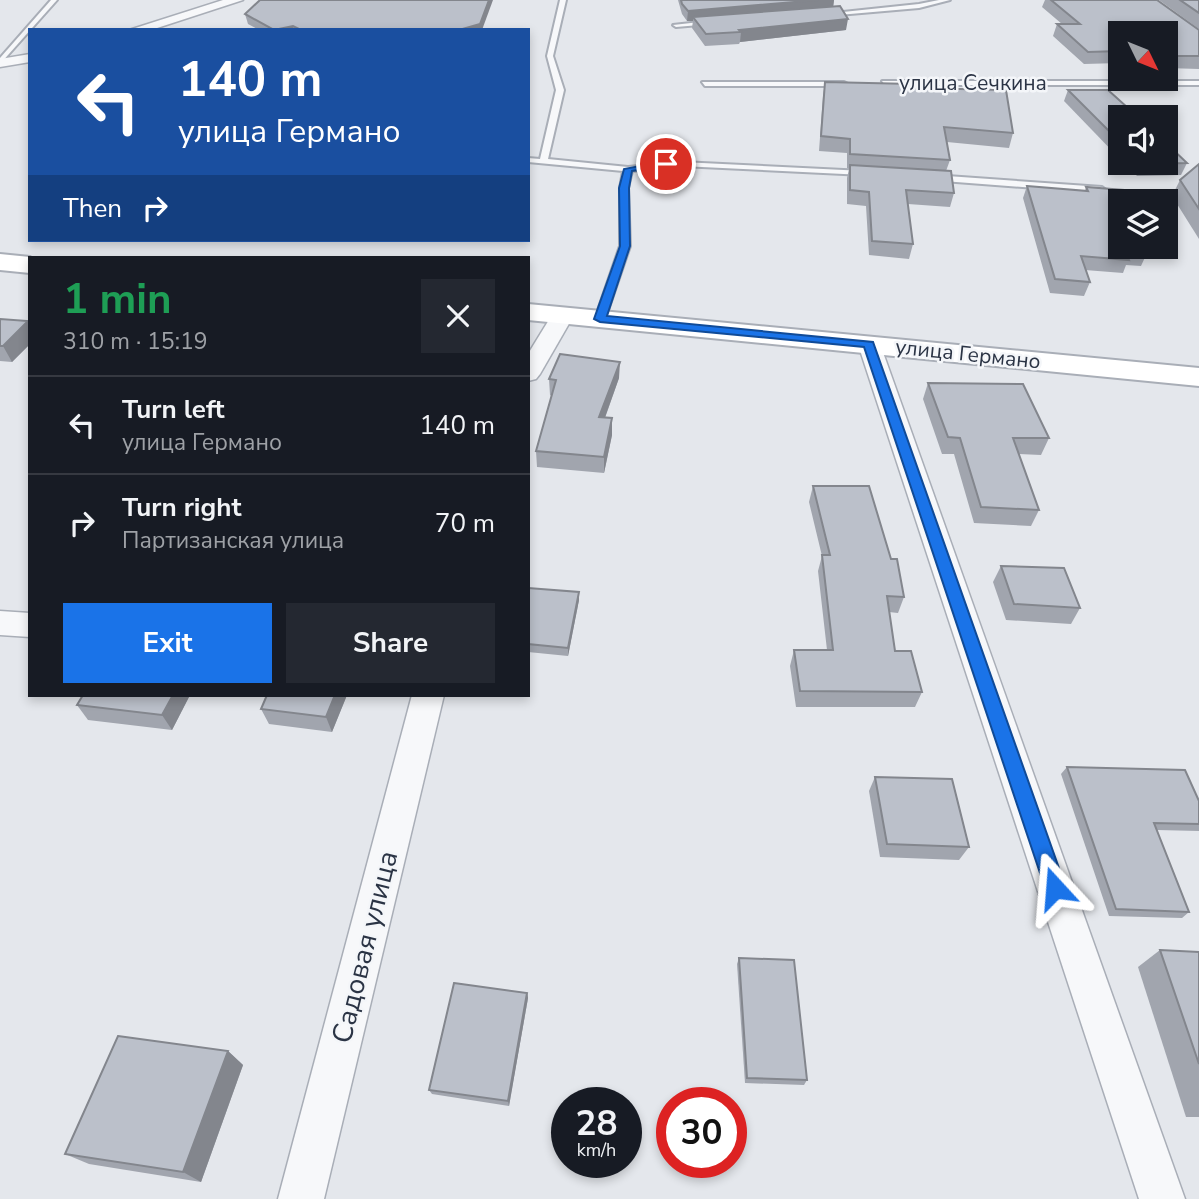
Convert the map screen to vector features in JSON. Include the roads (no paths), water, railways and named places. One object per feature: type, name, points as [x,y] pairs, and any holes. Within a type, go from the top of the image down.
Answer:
[{"type":"main road","points":[[0,262],[28,265]]},
{"type":"main road","name":"улица Германо","points":[[530,312],[1199,376]]},
{"type":"street","points":[[143,28],[237,0]]},
{"type":"street","points":[[0,63],[28,58]]},
{"type":"street","points":[[530,371],[563,315]]},
{"type":"street","points":[[869,344],[1162,1199]]},
{"type":"street","points":[[0,623],[28,625]]},
{"type":"street","name":"Садовая улица","points":[[302,1199],[428,697]]},
{"type":"lane","points":[[30,28],[54,0]]},
{"type":"lane","points":[[544,160],[561,90],[550,56],[563,0]]},
{"type":"lane","points":[[825,14],[919,6],[947,0]]},
{"type":"lane","points":[[676,25],[716,22]]},
{"type":"lane","points":[[0,63],[28,30]]},
{"type":"lane","points":[[705,84],[856,83]]},
{"type":"lane","name":"улица Сечкина","points":[[870,83],[1199,83]]},
{"type":"lane","points":[[530,160],[628,169],[681,164],[876,174]]},
{"type":"lane","points":[[600,319],[625,246],[624,188],[628,169]]},
{"type":"lane","points":[[916,177],[1103,190]]}]
